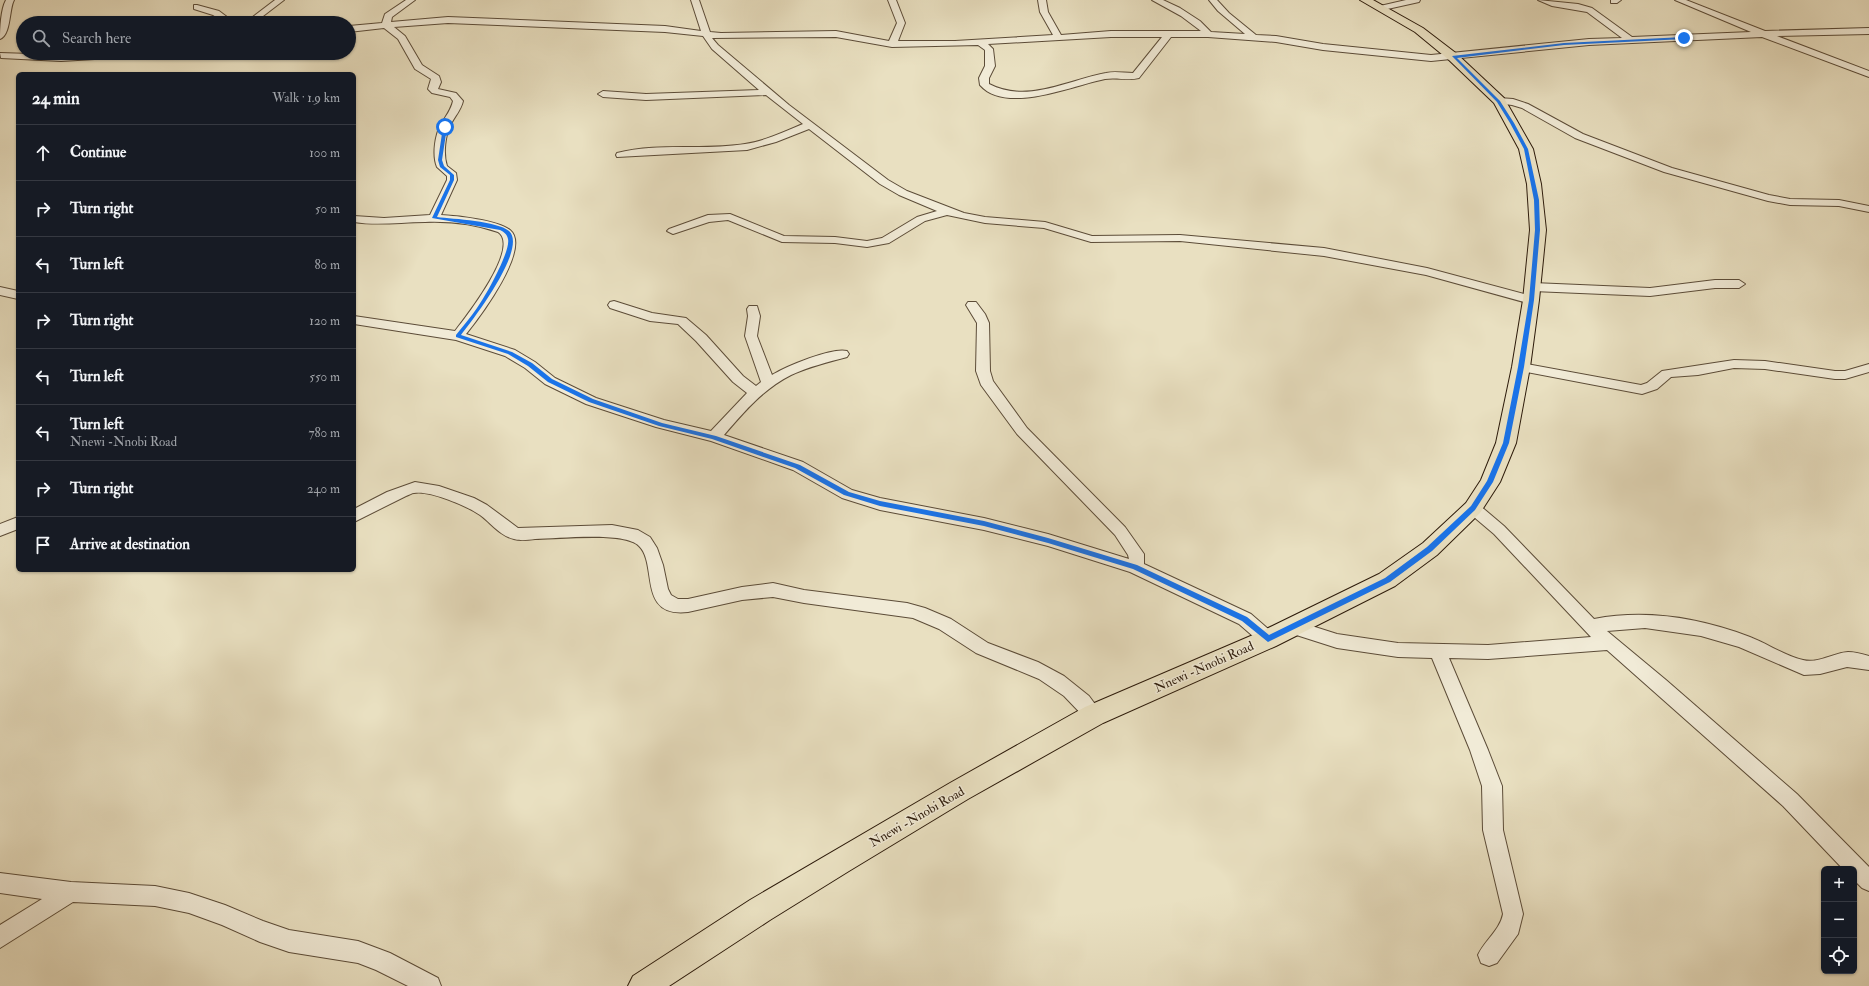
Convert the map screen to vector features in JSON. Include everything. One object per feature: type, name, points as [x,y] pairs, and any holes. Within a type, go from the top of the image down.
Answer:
[{"type":"main road","name":"Nnewi -Nnobi Road","points":[[643,986],[760,910],[840,862],[959,791],[1094,716],[1294,627],[1387,580],[1430,549],[1473,508],[1490,482],[1506,443],[1521,367],[1532,294],[1538,230],[1534,184],[1526,149],[1499,101],[1454,57],[1419,30],[1374,4]]},
{"type":"street","points":[[0,36],[7,17],[6,7],[10,0]]},
{"type":"street","points":[[258,16],[280,0]]},
{"type":"street","points":[[386,25],[388,16],[411,0]]},
{"type":"street","points":[[695,0],[706,35],[715,47],[769,92],[884,182],[903,193],[962,216],[985,220],[1045,225],[1090,239],[1180,238],[1324,252],[1532,294],[1650,292],[1715,284],[1739,284]]},
{"type":"street","points":[[892,0],[901,23],[892,44]]},
{"type":"street","points":[[1042,0],[1044,12],[1058,37]]},
{"type":"street","points":[[1156,0],[1181,11],[1200,25],[1208,34]]},
{"type":"street","points":[[1213,0],[1221,10],[1241,25],[1253,37]]},
{"type":"street","points":[[1374,4],[1416,0]]},
{"type":"street","points":[[1542,0],[1556,6],[1576,7],[1589,10],[1630,40]]},
{"type":"street","points":[[1678,0],[1762,34],[1869,74]]},
{"type":"street","points":[[196,7],[216,13],[220,16]]},
{"type":"street","points":[[356,28],[421,21],[479,21],[665,29],[706,35],[836,34],[892,44],[979,42],[1111,34],[1208,34],[1253,37],[1323,48],[1382,52],[1431,58],[1454,57],[1564,44],[1762,34],[1869,31]]},
{"type":"street","points":[[386,25],[397,32],[402,38],[418,67],[436,78],[433,89],[435,91],[453,95],[458,101],[458,105],[445,127],[440,152],[442,166],[452,175],[452,180],[434,218]]},
{"type":"street","points":[[979,42],[987,46],[990,53],[990,66],[983,81],[985,85],[998,93],[1018,94],[1052,91],[1112,75],[1136,76],[1169,34]]},
{"type":"street","points":[[0,66],[2,59],[0,54],[16,55]]},
{"type":"street","points":[[603,94],[646,97],[769,92]]},
{"type":"street","points":[[1499,101],[1513,102],[1525,106],[1579,136],[1668,170],[1768,198],[1790,202],[1839,203],[1869,209]]},
{"type":"street","points":[[621,155],[653,151],[722,149],[747,146],[772,140],[810,125]]},
{"type":"street","points":[[673,231],[700,221],[723,216],[782,239],[835,240],[867,244],[885,241],[921,219],[947,211]]},
{"type":"street","points":[[356,219],[373,222],[392,222],[434,218],[485,224],[502,229],[508,233],[511,239],[510,246],[499,275],[479,309],[458,336]]},
{"type":"street","points":[[0,291],[16,295]]},
{"type":"street","points":[[614,305],[650,317],[682,321],[701,338],[738,378],[756,392]]},
{"type":"street","points":[[972,305],[979,314],[983,323],[983,371],[986,382],[1022,431],[1120,531],[1136,554],[1137,563],[1135,567]]},
{"type":"street","points":[[753,309],[754,316],[751,336],[768,383]]},
{"type":"street","points":[[356,320],[458,336],[510,353],[530,365],[550,381],[591,401],[654,422],[714,437],[798,466],[847,494],[880,504],[984,524],[1048,540],[1135,567],[1244,619],[1268,639]]},
{"type":"street","points":[[714,437],[747,400],[768,383],[797,367],[842,354]]},
{"type":"street","points":[[1521,367],[1642,390],[1652,386],[1667,374],[1698,371],[1729,364],[1765,365],[1835,375],[1845,375],[1869,368]]},
{"type":"street","points":[[356,515],[408,490],[422,486],[469,502],[498,521],[503,527],[516,534],[612,531],[634,533],[642,537],[648,544],[654,560],[662,598],[668,603],[676,606],[689,605],[731,596],[776,590],[800,596],[910,610],[939,620],[978,646],[1030,666],[1062,682],[1081,700],[1094,716]]},
{"type":"street","points":[[1473,508],[1499,530],[1591,627],[1660,685],[1790,800],[1869,881]]},
{"type":"street","points":[[0,530],[16,524]]},
{"type":"street","points":[[1591,627],[1609,622],[1636,622],[1669,624],[1699,629],[1736,639],[1804,668],[1814,669],[1845,660],[1856,660],[1869,663]]},
{"type":"street","points":[[1294,627],[1337,641],[1398,650],[1438,652],[1519,650],[1609,643]]},
{"type":"street","points":[[1438,652],[1480,750],[1492,786],[1493,830],[1495,842],[1502,874],[1512,901],[1513,914],[1511,927],[1488,955]]},
{"type":"street","points":[[0,882],[71,892],[155,896],[189,903],[226,915],[260,931],[289,941],[358,952],[382,961],[430,986]]},
{"type":"street","points":[[0,936],[71,892]]},
{"type":"route","points":[[445,127],[440,160],[442,166],[452,175],[452,180],[434,218],[485,224],[502,229],[508,233],[511,239],[510,246],[499,275],[479,309],[458,336],[510,353],[530,365],[550,381],[591,401],[625,414],[714,437],[798,466],[847,494],[880,504],[984,524],[1048,540],[1135,567],[1244,619],[1268,639],[1387,580],[1430,549],[1473,508],[1490,482],[1506,443],[1532,300],[1538,230],[1537,200],[1526,149],[1512,123],[1499,101],[1454,57],[1564,44],[1684,38]]}]
